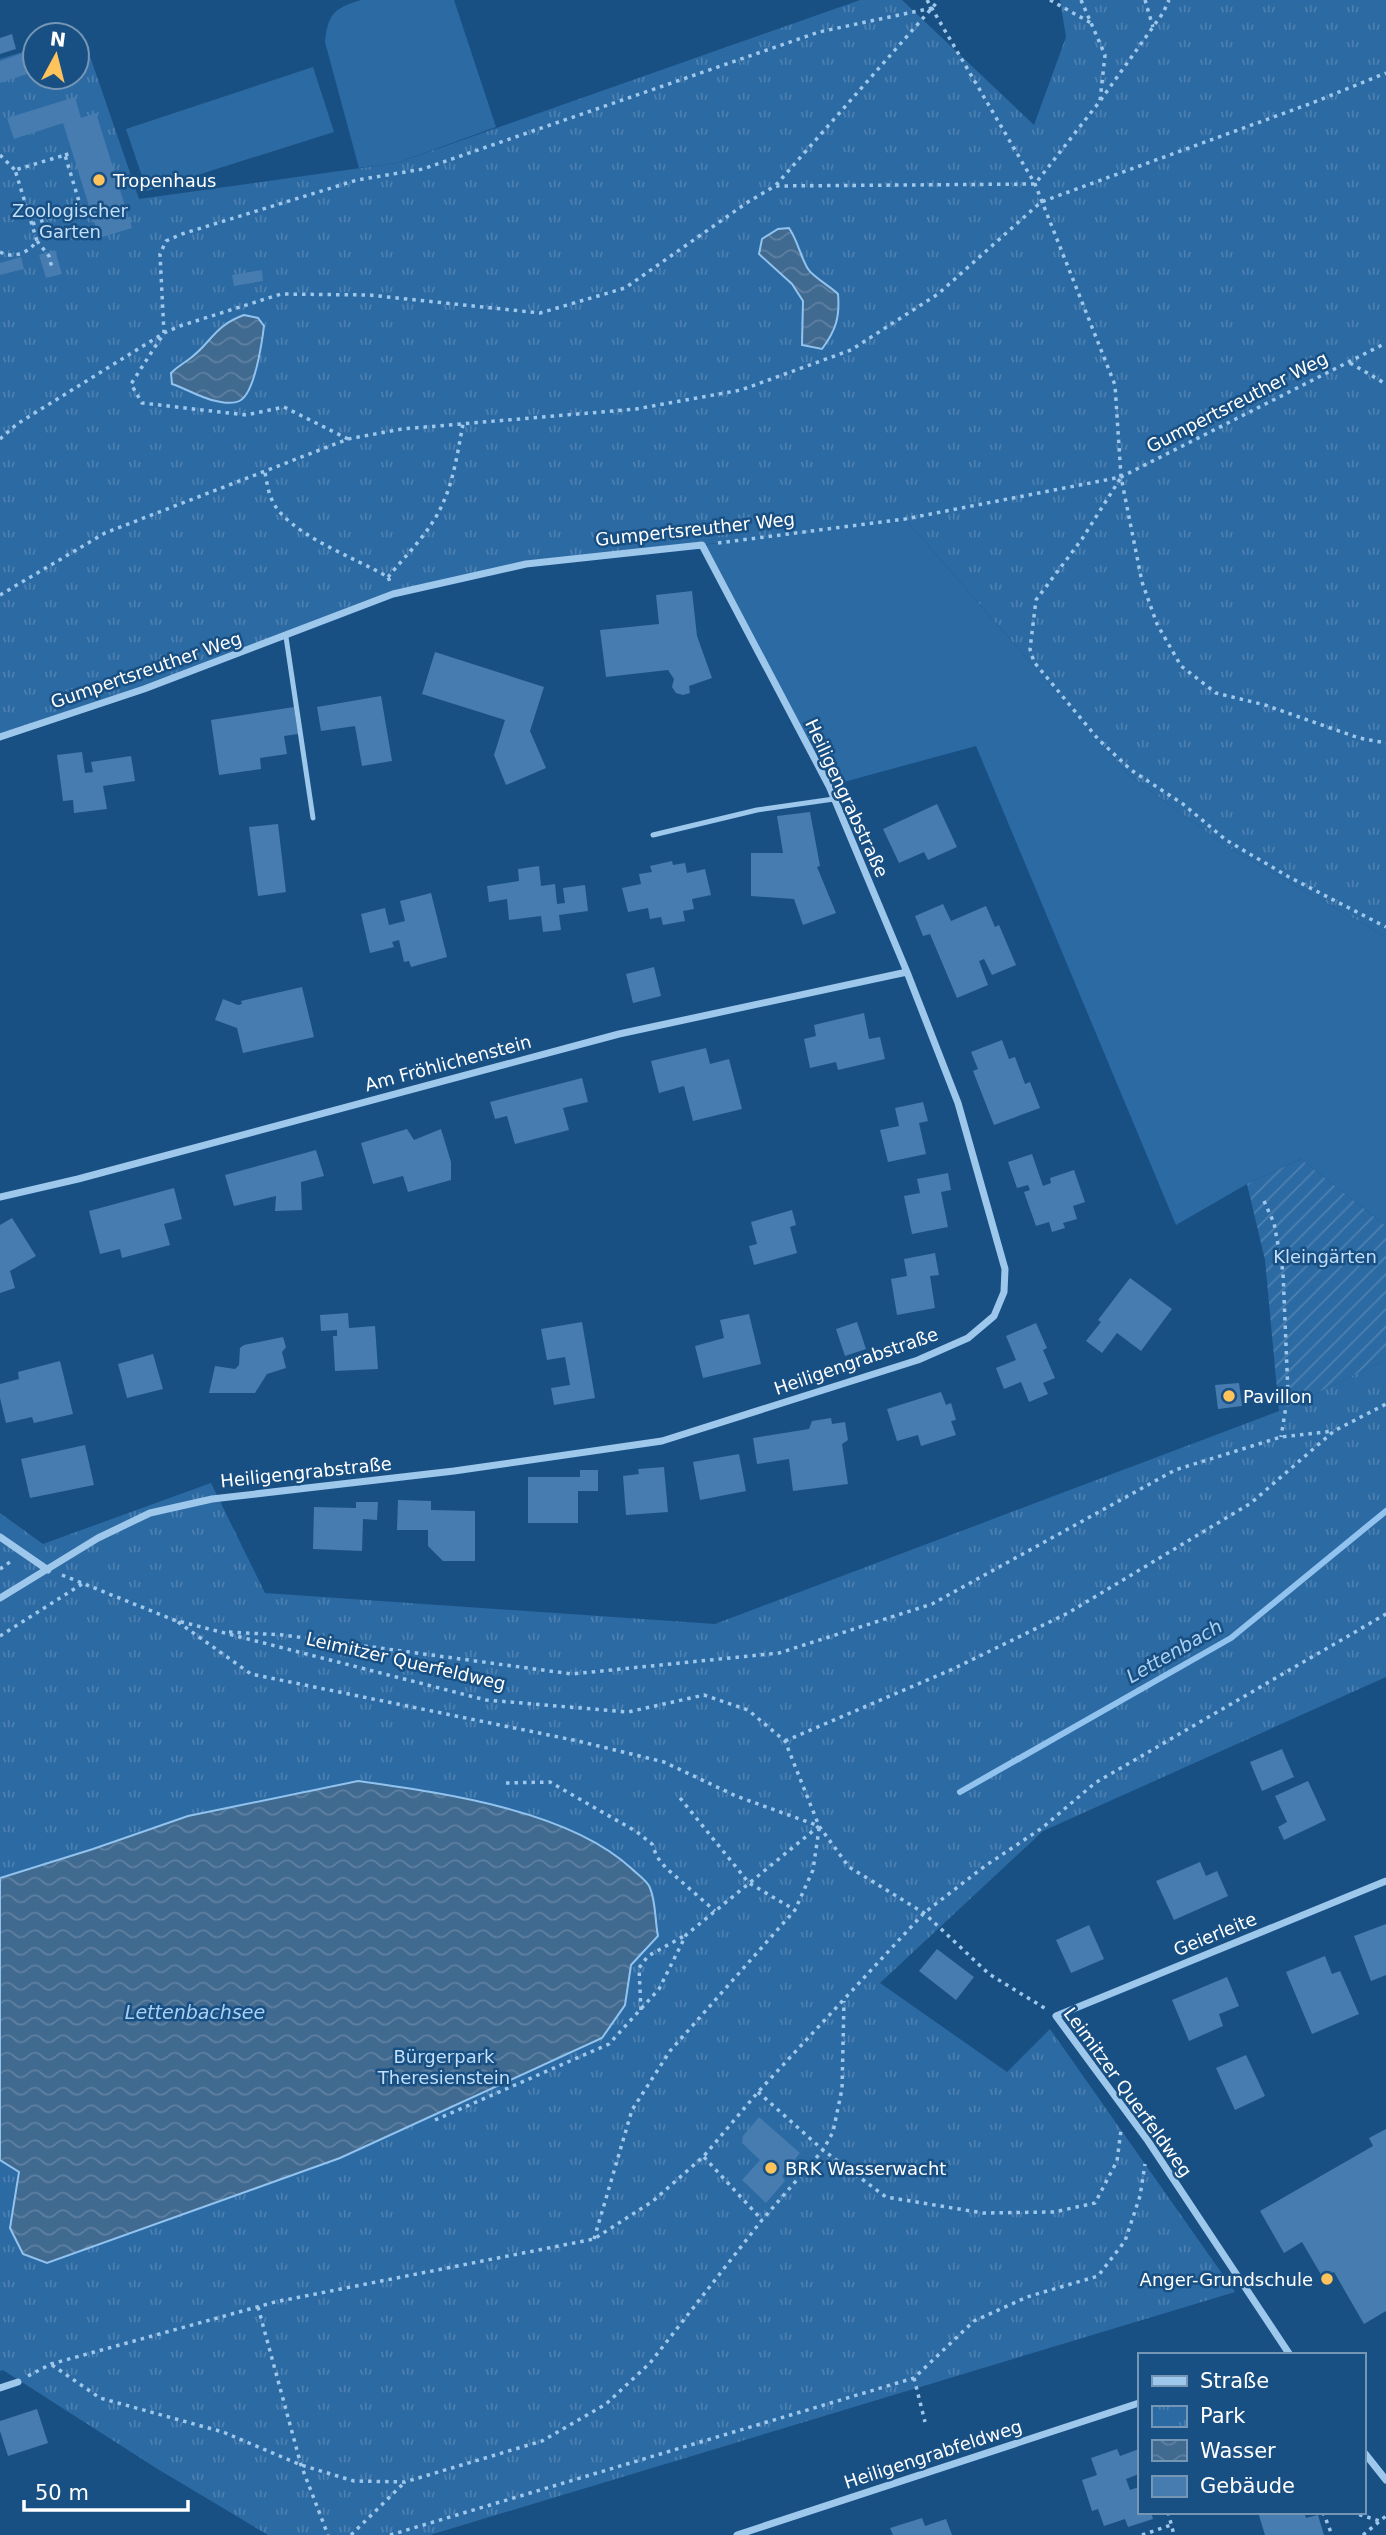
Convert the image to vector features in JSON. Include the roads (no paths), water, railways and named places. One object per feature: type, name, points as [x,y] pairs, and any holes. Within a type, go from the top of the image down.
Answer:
[{"type":"street","name":"Gumpertsreuther Weg","points":[[0,737],[144,689],[393,594],[526,564],[702,545]]},
{"type":"street","name":"Heiligengrabstraße","points":[[0,1598],[98,1538],[150,1513],[212,1499],[454,1471],[662,1441],[918,1360],[968,1338],[994,1316],[1004,1292],[1005,1269],[958,1103],[908,972],[834,799],[702,545]]},
{"type":"street","name":"Am Fröhlichenstein","points":[[0,1197],[78,1179],[619,1034],[908,972]]},
{"type":"street","points":[[0,1537],[48,1570]]},
{"type":"street","name":"Geierleite","points":[[1056,2016],[1386,1881]]},
{"type":"street","name":"Leimitzer Querfeldweg","points":[[1056,2016],[1148,2141],[1289,2353]]},
{"type":"street","points":[[0,2388],[18,2382]]},
{"type":"street","name":"Heiligengrabfeldweg","points":[[737,2535],[1138,2403]]},
{"type":"street","points":[[1365,2454],[1386,2480]]},
{"type":"lane","points":[[286,637],[313,818]]},
{"type":"lane","points":[[653,835],[757,810],[834,799]]},
{"type":"water","points":[[789,228],[808,269],[838,294],[836,323],[822,349],[802,345],[803,301],[792,284],[759,254],[762,239],[778,229]]},
{"type":"water","points":[[244,315],[258,318],[264,326],[254,377],[241,400],[227,403],[207,399],[172,384],[173,371],[196,354],[225,324]]},
{"type":"water","name":"Lettenbachsee","points":[[358,1781],[465,1799],[540,1818],[606,1849],[645,1880],[653,1899],[658,1936],[631,1965],[625,2005],[602,2038],[340,2158],[47,2263],[23,2254],[10,2228],[19,2172],[0,2160],[0,1878],[188,1816]]},
{"type":"waterway","name":"Lettenbach","points":[[960,1792],[1231,1638],[1386,1511]]},
{"type":"place","name":"Tropenhaus","points":[[99,180]]},
{"type":"place","name":"Pavillon","points":[[1229,1396]]},
{"type":"place","name":"BRK Wasserwacht","points":[[771,2168]]},
{"type":"place","name":"Anger-Grundschule","points":[[1327,2279]]},
{"type":"park label","name":"Zoologischer Garten","points":[[70,220]]},
{"type":"park label","name":"Kleingärten","points":[[1325,1256]]},
{"type":"park label","name":"Bürgerpark Theresienstein","points":[[444,2066]]}]
